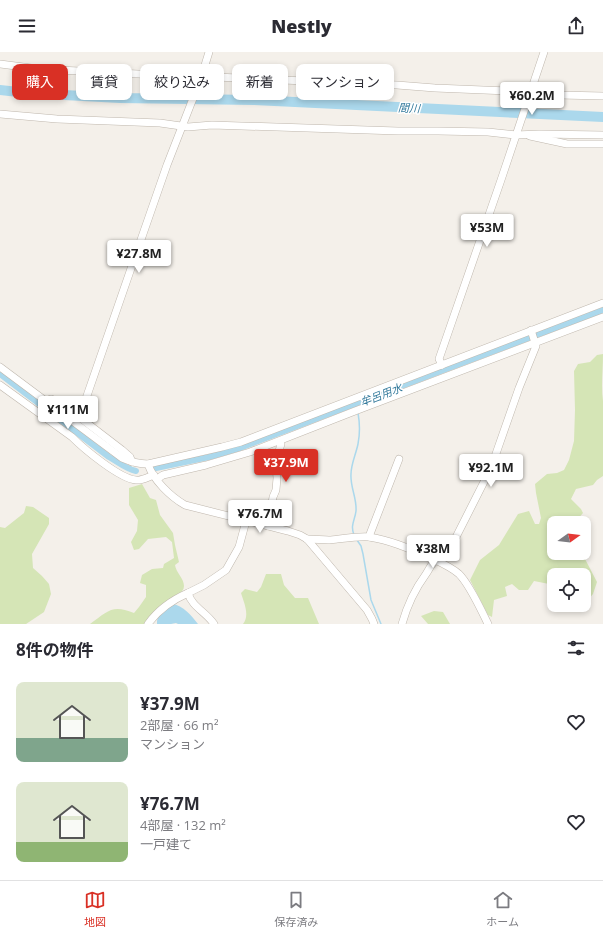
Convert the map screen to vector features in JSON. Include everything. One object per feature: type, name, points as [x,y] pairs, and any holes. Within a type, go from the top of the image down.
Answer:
[{"type":"street","points":[[205,64],[209,52]]},
{"type":"street","points":[[442,365],[439,359],[544,52]]},
{"type":"street","points":[[0,64],[39,69],[140,74]]},
{"type":"street","points":[[224,77],[397,84],[435,88],[603,96]]},
{"type":"street","points":[[79,417],[167,165],[192,100]]},
{"type":"street","points":[[0,114],[57,119],[160,123],[183,125],[188,127],[212,125],[603,135]]},
{"type":"street","points":[[527,134],[529,136],[567,144],[603,144]]},
{"type":"street","points":[[0,367],[46,401],[122,475],[139,480],[231,458],[280,441],[442,365],[532,332],[603,303]]},
{"type":"street","points":[[0,385],[72,437],[84,439],[132,462],[148,464],[241,442],[359,405],[603,317]]},
{"type":"street","points":[[402,624],[406,609],[412,596],[436,560],[450,549],[491,468],[519,388],[536,346],[532,332]]},
{"type":"street","points":[[46,401],[51,399],[58,402],[122,450],[130,457],[132,462]]},
{"type":"street","points":[[268,526],[273,497],[276,490],[276,466],[281,444],[280,441]]},
{"type":"street","points":[[370,537],[399,459]]},
{"type":"street","points":[[148,464],[155,477],[171,495],[185,505],[300,535],[308,540],[363,605],[372,618],[374,624]]},
{"type":"street","points":[[148,624],[164,607],[175,599],[196,590],[226,570],[239,547],[246,521]]},
{"type":"street","points":[[308,540],[370,537],[404,546],[436,560],[455,571],[465,581],[488,624]]},
{"type":"street","points":[[188,593],[194,604],[211,619],[214,624]]},
{"type":"green space","points":[[603,354],[603,476],[593,485],[576,489],[571,499],[581,509],[583,513],[580,516],[547,516],[547,560],[586,560],[590,568],[547,568],[547,584],[534,581],[528,590],[519,590],[512,584],[505,587],[507,596],[494,600],[492,617],[488,615],[470,580],[480,560],[499,545],[518,514],[529,511],[535,524],[539,524],[541,518],[535,484],[547,474],[557,473],[564,470],[569,460],[574,441],[574,371],[578,364],[590,362],[597,355]]},
{"type":"green space","points":[[142,484],[150,498],[156,500],[160,515],[173,533],[179,562],[175,565],[183,580],[184,588],[145,624],[90,624],[110,610],[120,609],[134,613],[146,597],[146,585],[140,583],[142,575],[152,569],[163,568],[164,564],[174,558],[172,542],[166,537],[148,539],[139,549],[134,550],[131,542],[137,531],[138,520],[129,505],[129,488]]},
{"type":"green space","points":[[26,506],[33,507],[49,518],[49,524],[32,554],[33,568],[49,584],[51,594],[44,612],[26,624],[0,624],[0,527],[5,528],[24,513]]},
{"type":"green space","points":[[591,570],[597,582],[591,596]]},
{"type":"green space","points":[[266,574],[281,574],[284,585],[295,598],[308,598],[319,624],[243,624],[246,613],[241,593],[245,589],[257,592],[261,587]]},
{"type":"green space","points":[[434,611],[443,612],[450,624],[428,624],[421,616]]},
{"type":"water","points":[[172,604],[180,606],[190,614],[198,624],[157,624],[159,615]]},
{"type":"waterway","name":"間川","points":[[0,90],[120,98],[254,100],[603,117]]},
{"type":"waterway","name":"牟呂用水","points":[[156,468],[209,457],[240,448],[603,310]]},
{"type":"waterway","name":"牟呂用水","points":[[0,374],[109,457],[125,467],[136,471]]},
{"type":"waterway","name":"牟呂用水","points":[[355,404],[357,408]]},
{"type":"waterway","points":[[354,535],[353,525],[356,502],[351,474],[359,436],[358,413]]},
{"type":"waterway","points":[[357,540],[361,546],[363,554],[371,600],[381,624]]}]
